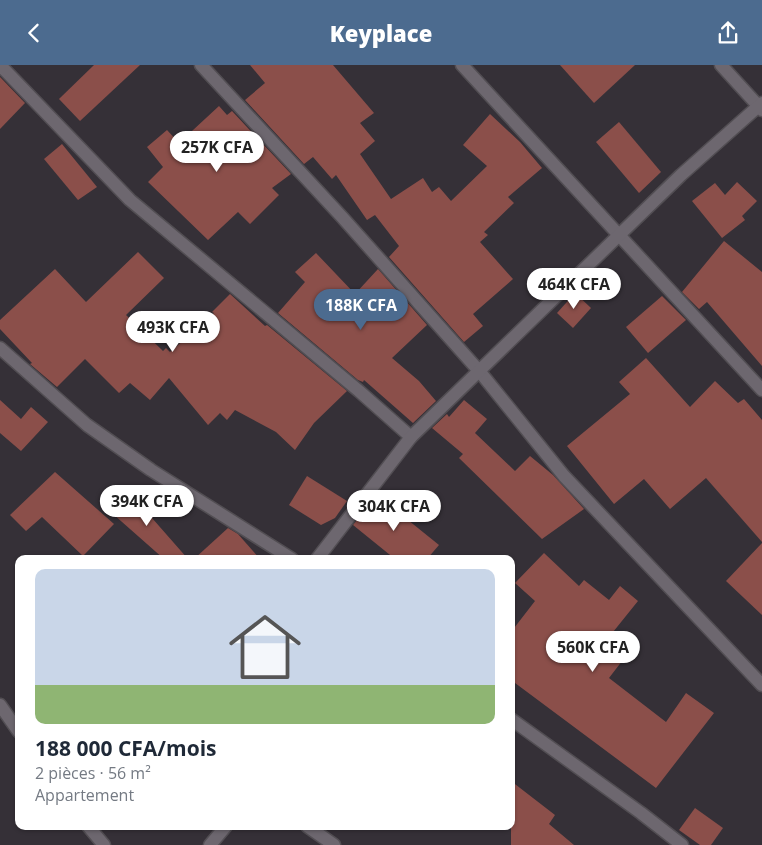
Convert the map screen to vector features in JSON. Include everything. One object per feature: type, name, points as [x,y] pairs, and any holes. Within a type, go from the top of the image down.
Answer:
[{"type":"street","points":[[0,65],[130,200],[359,391],[411,437]]},
{"type":"street","points":[[201,65],[342,217],[480,372],[564,476],[762,685]]},
{"type":"street","points":[[462,65],[762,390]]},
{"type":"street","points":[[320,555],[411,437],[681,175],[761,106],[721,65]]},
{"type":"street","points":[[0,348],[87,425],[151,470],[286,555]]},
{"type":"street","points":[[0,705],[15,726]]},
{"type":"street","points":[[515,722],[682,845]]},
{"type":"street","points":[[91,830],[104,845]]},
{"type":"street","points":[[210,845],[223,830]]},
{"type":"street","points":[[313,830],[334,845]]},
{"type":"building","points":[[94,65],[140,65],[80,121],[59,99]]},
{"type":"building","points":[[250,65],[333,65],[374,113],[360,123],[375,141],[360,154],[391,199],[423,178],[432,192],[439,187],[451,201],[487,166],[463,145],[490,114],[520,142],[542,168],[508,197],[514,203],[484,232],[488,235],[480,242],[513,279],[473,314],[483,326],[464,342],[389,257],[399,246],[375,215],[367,220],[336,175],[332,179],[313,157],[304,164],[245,100],[265,83]]},
{"type":"building","points":[[560,65],[635,65],[594,103]]},
{"type":"building","points":[[0,77],[25,103],[0,129]]},
{"type":"building","points":[[219,106],[227,115],[232,111],[291,174],[272,188],[279,195],[250,224],[238,212],[208,240],[148,182],[163,167],[147,147],[167,130],[179,143]]},
{"type":"building","points":[[619,122],[661,172],[639,193],[596,142]]},
{"type":"building","points":[[62,144],[97,187],[78,200],[44,159]]},
{"type":"building","points":[[737,182],[757,201],[742,216],[745,220],[722,238],[692,201],[715,183],[725,195]]},
{"type":"building","points":[[724,241],[762,272],[762,366],[707,302],[699,309],[682,292]]},
{"type":"building","points":[[138,252],[164,278],[126,315],[163,351],[166,348],[170,352],[214,313],[212,312],[230,294],[265,326],[267,325],[347,391],[314,423],[295,450],[276,432],[235,410],[227,420],[220,413],[208,425],[169,378],[150,400],[130,383],[119,393],[85,359],[57,387],[30,364],[32,363],[0,329],[0,320],[55,269],[86,302]]},
{"type":"building","points":[[316,253],[355,294],[378,269],[427,325],[392,358],[419,381],[436,401],[413,423],[364,380],[363,382],[358,380],[278,313],[305,282],[295,272]]},
{"type":"building","points":[[575,293],[591,308],[573,328],[557,313]]},
{"type":"building","points":[[662,296],[686,320],[648,353],[626,327]]},
{"type":"building","points":[[646,358],[690,407],[715,381],[738,403],[744,399],[762,420],[762,542],[706,478],[670,509],[644,479],[614,504],[567,446],[630,394],[619,382]]},
{"type":"building","points":[[0,400],[21,419],[31,407],[48,422],[21,451],[0,433]]},
{"type":"building","points":[[464,400],[487,419],[475,433],[515,471],[530,456],[553,475],[584,509],[542,539],[459,458],[463,454],[432,428],[447,414],[449,417]]},
{"type":"building","points":[[55,472],[114,524],[82,555],[42,517],[26,531],[10,515]]},
{"type":"building","points":[[307,476],[347,501],[335,518],[321,525],[289,505]]},
{"type":"building","points":[[134,491],[158,512],[152,518],[184,555],[159,555],[113,514]]},
{"type":"building","points":[[377,495],[439,545],[430,555],[390,555],[353,525]]},
{"type":"building","points":[[228,528],[238,534],[256,555],[198,555]]},
{"type":"building","points":[[762,543],[762,615],[726,581]]},
{"type":"building","points":[[544,553],[579,586],[584,580],[609,600],[620,586],[638,601],[609,637],[629,652],[609,678],[666,722],[686,693],[714,713],[656,788],[515,683],[515,627],[535,601],[515,583]]},
{"type":"building","points":[[515,784],[555,815],[549,824],[574,845],[511,845],[511,830],[515,830]]},
{"type":"building","points":[[695,808],[723,828],[711,845],[700,845],[679,830]]}]
